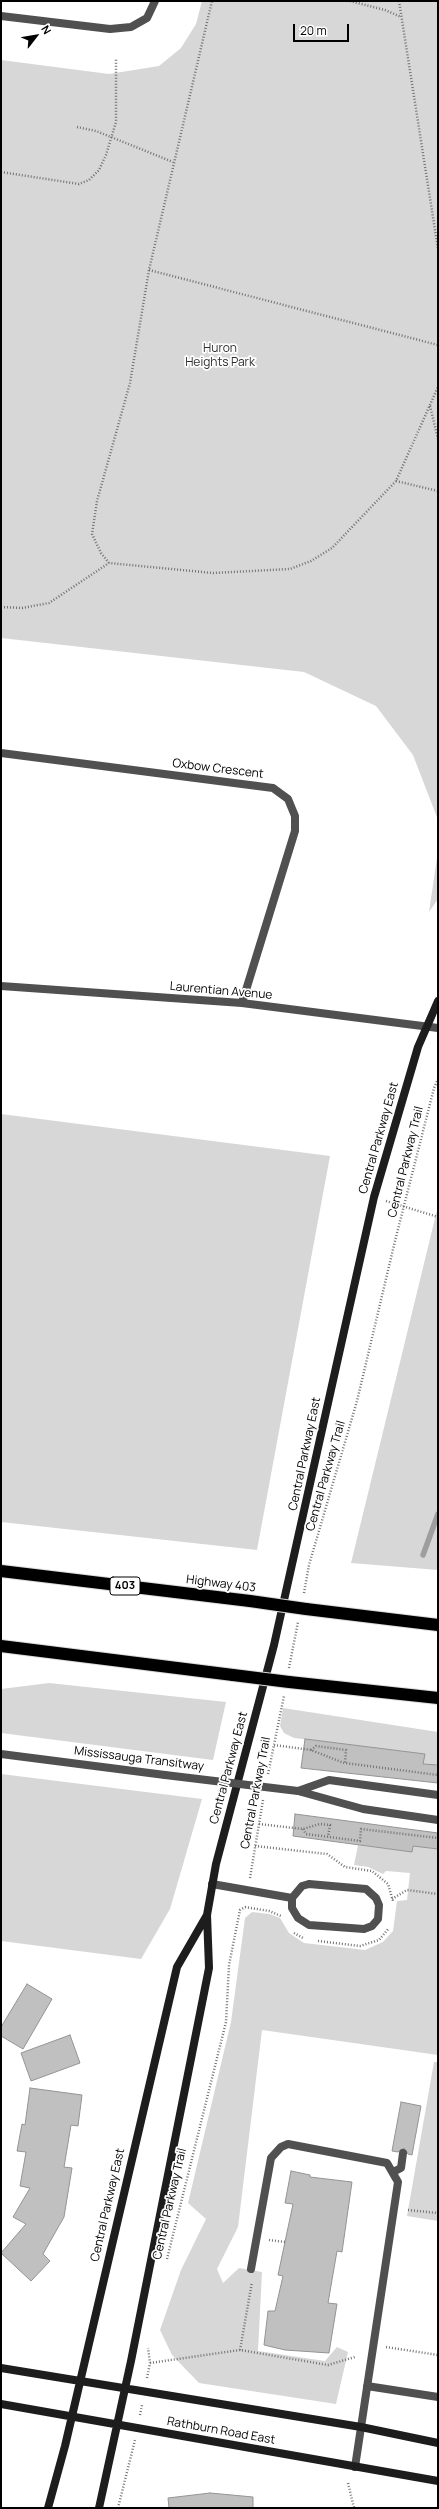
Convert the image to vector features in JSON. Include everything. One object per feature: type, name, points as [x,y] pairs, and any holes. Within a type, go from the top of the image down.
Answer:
[{"type":"highway","name":"Highway 403","points":[[1,1571],[250,1601],[303,1614],[438,1625]]},
{"type":"highway","points":[[1,1646],[233,1674],[289,1677],[438,1698]]},
{"type":"street","points":[[1,16],[110,29],[131,27],[147,18],[155,1]]},
{"type":"street","name":"Oxbow Crescent","points":[[1,753],[274,788],[288,799],[295,816],[295,831],[242,1003]]},
{"type":"street","name":"Laurentian Avenue","points":[[1,986],[242,1003],[438,1028]]},
{"type":"street","name":"Central Parkway East","points":[[99,2508],[210,1968],[207,1915],[212,1884],[274,1645],[374,1197],[418,1047],[438,1001]]},
{"type":"street","name":"Mississauga Transitway","points":[[1,1754],[298,1791],[363,1810],[438,1820]]},
{"type":"street","name":"Mississauga Transitway","points":[[298,1791],[328,1780],[438,1795]]},
{"type":"street","points":[[212,1884],[292,1898]]},
{"type":"street","points":[[309,1884],[366,1889],[376,1898],[379,1905],[378,1919],[372,1926],[364,1929],[309,1925],[298,1918],[292,1908],[292,1898],[302,1886],[309,1884]]},
{"type":"street","name":"Central Parkway East","points":[[48,2508],[80,2382],[177,1967],[207,1915]]},
{"type":"street","points":[[251,2269],[271,2158],[281,2147],[288,2144],[387,2163],[398,2182],[355,2467]]},
{"type":"street","points":[[393,2172],[401,2168],[402,2153]]},
{"type":"street","name":"Rathburn Road East","points":[[1,2368],[360,2427],[438,2442]]},
{"type":"street","points":[[367,2386],[438,2397]]},
{"type":"street","name":"Rathburn Road East","points":[[1,2404],[438,2481]]},
{"type":"path","points":[[109,563],[101,553],[92,534],[96,507],[106,462],[130,383],[148,270],[212,1]]},
{"type":"path","points":[[350,1],[385,10],[401,17]]},
{"type":"path","points":[[399,1],[438,249]]},
{"type":"path","points":[[1,172],[79,184],[89,180],[99,170],[116,122],[116,59]]},
{"type":"path","points":[[77,127],[96,131],[111,139],[173,162]]},
{"type":"path","points":[[148,270],[438,346]]},
{"type":"path","points":[[1,607],[22,608],[49,603],[109,563],[213,573],[290,569],[311,561],[332,548],[396,481],[438,387]]},
{"type":"path","points":[[430,406],[438,439]]},
{"type":"path","points":[[396,481],[438,491]]},
{"type":"path","name":"Central Parkway Trail","points":[[303,1595],[309,1565],[357,1401],[434,1088],[438,1080]]},
{"type":"path","points":[[374,1197],[438,1217]]},
{"type":"path","points":[[289,1677],[303,1614]]},
{"type":"path","name":"Central Parkway Trail","points":[[267,1781],[284,1695]]},
{"type":"path","points":[[274,1745],[311,1750],[344,1764],[438,1776]]},
{"type":"path","points":[[311,1750],[316,1746],[346,1750],[344,1764]]},
{"type":"path","name":"Central Parkway Trail","points":[[249,1881],[264,1795]]},
{"type":"path","points":[[259,1824],[303,1829],[320,1824],[330,1825],[328,1837]]},
{"type":"path","points":[[303,1829],[306,1834],[360,1841],[361,1829],[438,1838]]},
{"type":"path","points":[[379,1905],[408,1890],[438,1894]]},
{"type":"path","name":"Central Parkway Trail","points":[[166,2260],[226,2022],[229,1965],[240,1910],[245,1907]]},
{"type":"path","points":[[394,2208],[438,2213]]},
{"type":"path","points":[[240,2350],[252,2285],[251,2269]]},
{"type":"path","points":[[118,2508],[137,2428],[150,2363],[147,2343]]},
{"type":"path","points":[[373,2345],[438,2355]]},
{"type":"path","points":[[150,2363],[240,2350],[328,2365],[355,2358]]},
{"type":"path","points":[[348,2483],[354,2508]]},
{"type":"green space","name":"Huron Heights Park","points":[[202,1],[438,1],[438,820],[413,755],[376,706],[304,672],[1,638],[1,60],[109,74],[159,66],[181,48],[196,24]]},
{"type":"green space","points":[[438,851],[438,899],[429,912]]},
{"type":"green space","points":[[1,1114],[330,1156],[257,1550],[1,1522]]},
{"type":"green space","points":[[438,1206],[438,1570],[351,1563]]},
{"type":"green space","points":[[49,1683],[226,1702],[213,1760],[1,1733],[1,1689]]},
{"type":"green space","points":[[283,1708],[438,1732],[438,1765],[423,1764],[424,1754],[294,1738],[284,1733],[280,1726]]},
{"type":"green space","points":[[1,1774],[202,1799],[170,1909],[141,1959],[1,1941]]},
{"type":"green space","points":[[358,1845],[412,1852],[413,1846],[438,1849],[438,2055],[262,2030],[238,2227],[217,2269],[223,2283],[239,2268],[262,2272],[258,2351],[325,2361],[337,2347],[348,2352],[336,2404],[199,2383],[172,2355],[160,2330],[181,2270],[206,2219],[188,2203],[231,2022],[245,1918],[252,1912],[269,1914],[280,1918],[289,1933],[304,1943],[365,1950],[383,1942],[393,1931],[397,1901],[407,1900],[410,1873],[386,1871],[383,1874],[368,1867],[354,1865]]},
{"type":"green space","points":[[434,2062],[438,2062],[438,2221],[407,2216]]},
{"type":"building","points":[[305,1739],[425,1754],[423,1764],[438,1765],[438,1783],[301,1768]]},
{"type":"building","points":[[295,1814],[438,1833],[438,1849],[413,1846],[412,1852],[293,1836]]},
{"type":"building","points":[[27,1984],[52,1999],[23,2049],[1,2036],[1,2027]]},
{"type":"building","points":[[70,2035],[80,2063],[31,2081],[21,2053]]},
{"type":"building","points":[[30,2088],[82,2095],[78,2126],[71,2125],[64,2167],[72,2168],[64,2217],[43,2254],[50,2261],[31,2281],[1,2253],[26,2224],[13,2217],[30,2188],[20,2186],[26,2152],[17,2151],[22,2124],[25,2125]]},
{"type":"building","points":[[401,2102],[421,2106],[412,2155],[408,2154],[404,2148],[398,2152],[392,2151]]},
{"type":"building","points":[[291,2171],[310,2175],[310,2177],[352,2182],[342,2252],[337,2251],[328,2303],[337,2304],[329,2353],[285,2350],[264,2345],[268,2311],[275,2311],[283,2276],[278,2275],[293,2204],[285,2203]]},
{"type":"building","points":[[210,2493],[253,2497],[253,2508],[169,2508],[168,2498]]},
{"type":"waterway","points":[[423,1555],[438,1514]]}]
